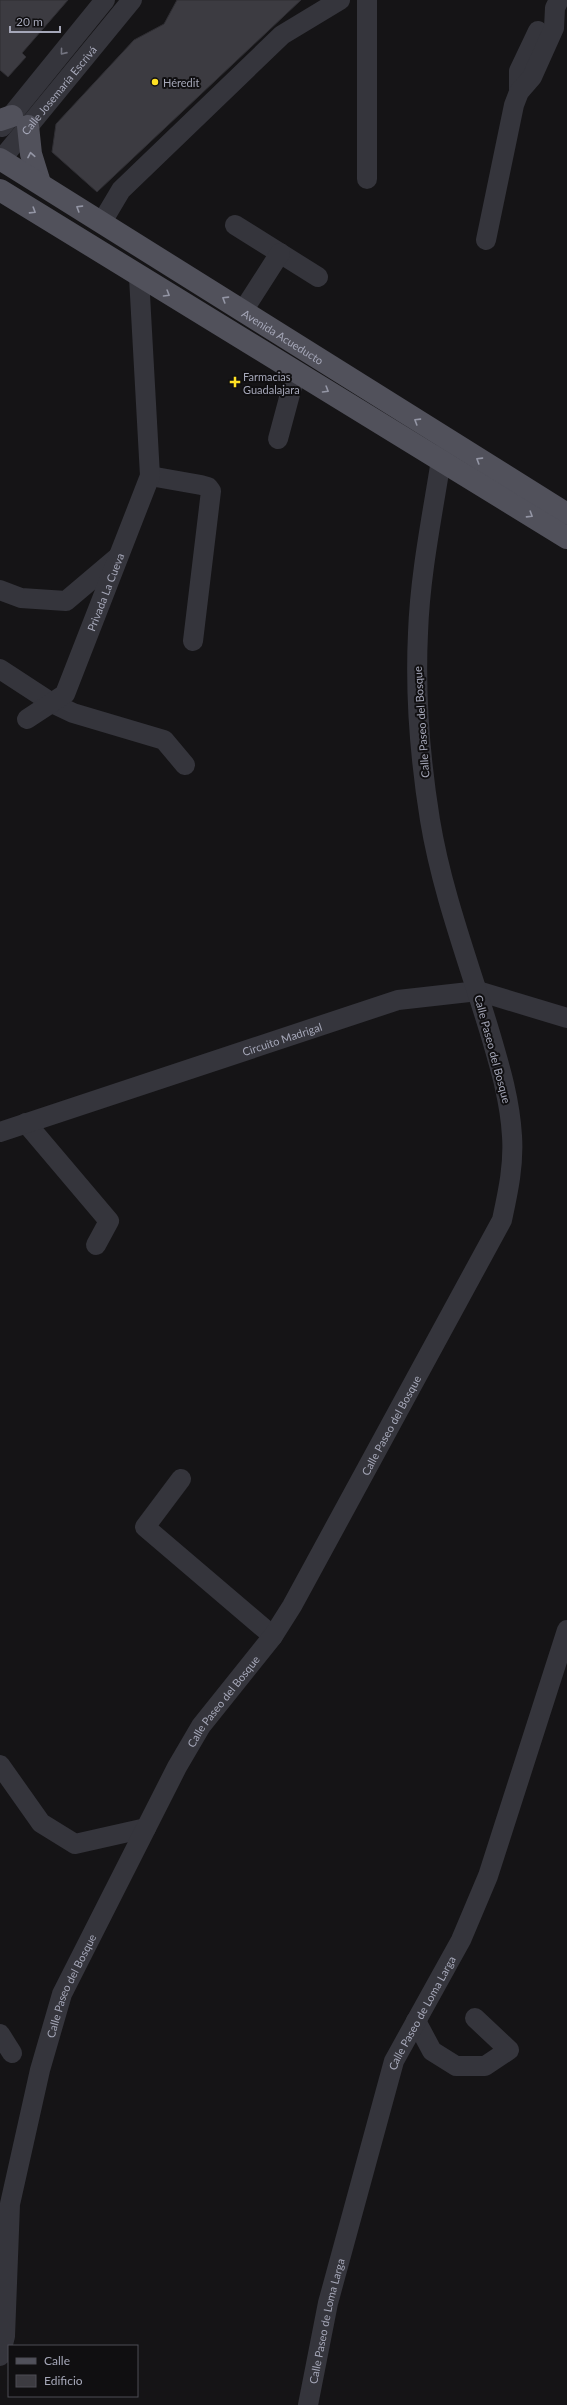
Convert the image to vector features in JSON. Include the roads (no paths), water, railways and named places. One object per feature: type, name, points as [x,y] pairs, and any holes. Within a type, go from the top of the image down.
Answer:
[{"type":"main road","points":[[10,123],[31,154],[40,183]]},
{"type":"main road","name":"Avenida Acueducto","points":[[0,160],[40,183],[243,311],[446,451],[567,538]]},
{"type":"main road","name":"Avenida Acueducto","points":[[0,190],[139,277],[296,372],[567,514]]},
{"type":"main road","points":[[114,261],[130,239]]},
{"type":"street","name":"Calle Josemaría Escrivá","points":[[0,160],[10,123],[105,0]]},
{"type":"street","name":"Calle Josemaría Escrivá","points":[[10,123],[132,0]]},
{"type":"street","points":[[102,222],[121,190],[282,35],[340,0]]},
{"type":"street","points":[[367,0],[367,180]]},
{"type":"street","points":[[486,240],[514,105],[520,92],[519,71],[542,24],[557,4]]},
{"type":"street","points":[[235,225],[318,277]]},
{"type":"street","points":[[243,311],[280,253]]},
{"type":"street","name":"Privada La Cueva","points":[[27,719],[65,694],[150,476],[139,277]]},
{"type":"street","points":[[278,439],[296,372]]},
{"type":"street","name":"Calle Paseo del Bosque","points":[[0,2356],[5,2336],[10,2204],[40,2070],[62,1994],[177,1767],[201,1726],[273,1636],[292,1606],[502,1220],[512,1172],[512,1136],[508,1097],[478,991],[443,881],[430,821],[420,752],[417,692],[418,632],[423,573],[446,451]]},
{"type":"street","points":[[150,476],[201,485],[208,487],[211,491],[193,641]]},
{"type":"street","points":[[0,590],[21,598],[66,601],[119,556]]},
{"type":"street","points":[[0,669],[52,703],[72,713],[164,740],[185,765]]},
{"type":"street","name":"Circuito Madrigal","points":[[0,1132],[398,1000],[478,991],[567,1018]]},
{"type":"street","points":[[26,1123],[110,1221],[96,1245]]},
{"type":"street","points":[[181,1479],[145,1528],[273,1636]]},
{"type":"street","name":"Calle Paseo de Loma Larga","points":[[308,2405],[328,2303],[377,2118],[394,2061],[461,1940],[488,1876],[549,1682],[567,1630]]},
{"type":"street","points":[[0,1764],[41,1823],[75,1844],[146,1828]]},
{"type":"street","points":[[416,2021],[432,2051],[456,2066],[485,2066],[509,2050],[475,2018]]},
{"type":"street","points":[[0,2034],[12,2053]]},
{"type":"place","name":"Héredit","points":[[155,82]]},
{"type":"place","name":"Farmacias Guadalajara","points":[[235,382]]}]
